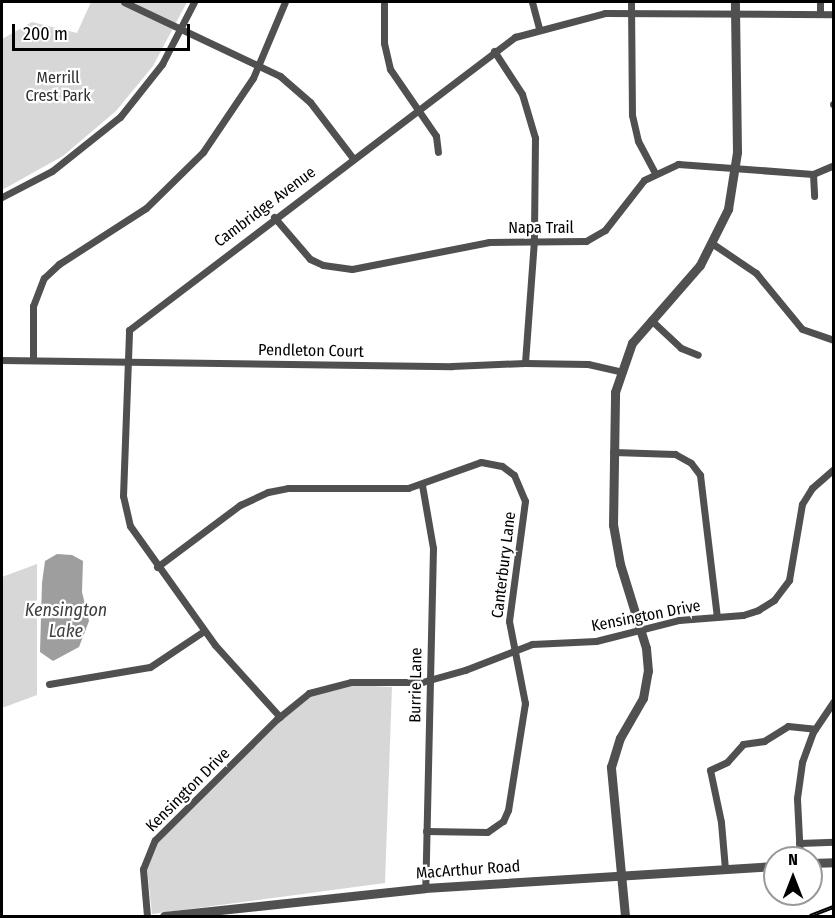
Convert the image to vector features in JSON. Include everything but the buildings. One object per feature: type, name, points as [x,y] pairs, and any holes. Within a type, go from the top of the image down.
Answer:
[{"type":"street","points":[[124,2],[259,65],[300,92],[352,158]]},
{"type":"street","points":[[2,197],[52,171],[109,128],[149,83],[182,28],[194,2]]},
{"type":"street","points":[[33,360],[33,306],[44,278],[59,264],[126,224],[169,188],[214,138],[259,65],[285,2]]},
{"type":"street","points":[[384,2],[387,60],[397,84],[436,136],[438,152]]},
{"type":"street","points":[[532,2],[539,28]]},
{"type":"street","points":[[632,2],[633,122],[638,141],[655,173]]},
{"type":"street","points":[[625,916],[611,767],[615,748],[646,685],[648,660],[616,543],[613,452],[619,371],[632,343],[689,279],[713,244],[728,209],[736,166],[735,2]]},
{"type":"street","points":[[820,2],[820,14]]},
{"type":"street","name":"Cambridge Avenue","points":[[280,717],[204,631],[133,532],[124,507],[126,335],[133,324],[514,37],[539,28],[595,14],[631,12],[834,14]]},
{"type":"street","points":[[494,51],[522,94],[532,124],[537,163],[525,363]]},
{"type":"street","name":"Napa Trail","points":[[274,217],[303,254],[323,265],[345,270],[489,242],[534,240],[574,242],[594,238],[605,230],[639,185],[655,173],[688,163],[813,174],[834,165]]},
{"type":"street","points":[[813,174],[814,196]]},
{"type":"street","points":[[713,244],[756,273],[801,328],[834,340]]},
{"type":"street","points":[[651,320],[681,348],[698,355]]},
{"type":"street","name":"Pendleton Court","points":[[2,360],[452,366],[525,363],[588,364],[619,371]]},
{"type":"street","points":[[613,452],[675,454],[691,463],[700,475],[717,617]]},
{"type":"street","name":"Canterbury Lane","points":[[157,567],[235,508],[261,495],[288,488],[373,490],[422,485],[481,462],[502,466],[521,485],[525,501],[523,537],[509,612],[514,649],[524,693],[524,718],[506,815],[498,826],[487,832],[426,831]]},
{"type":"street","name":"Kensington Drive","points":[[147,916],[143,869],[155,840],[280,717],[309,693],[332,685],[430,680],[514,649],[542,642],[596,641],[679,620],[758,610],[780,593],[795,562],[796,527],[802,504],[812,488],[834,469]]},
{"type":"street","name":"Burrie Lane","points":[[422,485],[433,548],[425,888]]},
{"type":"street","points":[[49,684],[150,667],[204,631]]},
{"type":"street","points":[[799,846],[797,798],[802,762],[815,729],[834,701]]},
{"type":"street","points":[[724,869],[721,822],[710,770],[726,762],[743,744],[764,741],[788,726],[815,729]]},
{"type":"street","points":[[799,843],[834,842]]},
{"type":"street","name":"MacArthur Road","points":[[164,916],[425,888],[763,867]]},
{"type":"green space","name":"Merrill Crest Park","points":[[91,2],[187,2],[153,66],[116,111],[63,156],[2,190],[2,39],[32,22],[77,33]]},
{"type":"green space","points":[[37,564],[37,695],[2,708],[2,577]]},
{"type":"green space","points":[[353,685],[392,687],[385,883],[152,914],[147,868],[156,843],[168,828],[298,704],[316,692]]},
{"type":"water","name":"Kensington Lake","points":[[57,554],[72,555],[83,561],[82,592],[89,621],[79,647],[53,661],[40,652],[42,583],[45,561]]},
{"type":"railway","points":[[810,916],[834,907]]}]
